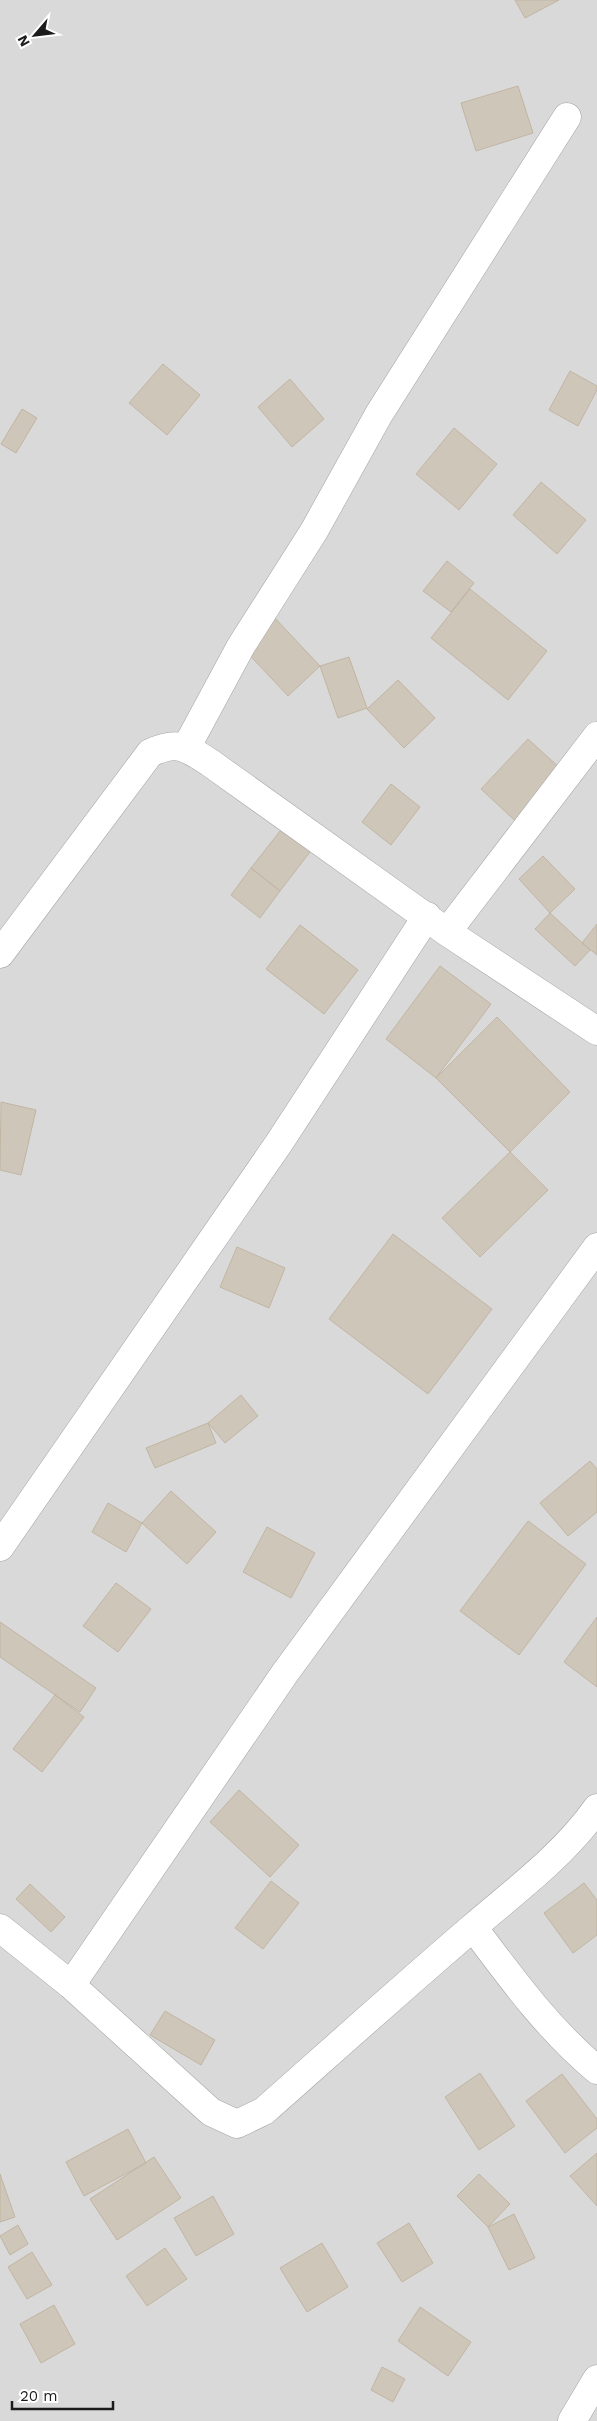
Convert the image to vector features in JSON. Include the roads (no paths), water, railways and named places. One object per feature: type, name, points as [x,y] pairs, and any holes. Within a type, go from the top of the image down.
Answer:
[{"type":"street","points":[[186,748],[241,646],[314,531],[379,414],[567,117]]},
{"type":"street","points":[[0,1547],[279,1143],[437,924],[597,736]]},
{"type":"street","points":[[0,954],[150,753],[167,745],[186,748],[437,924],[597,1031]]},
{"type":"street","points":[[71,1985],[285,1673],[597,1247]]},
{"type":"street","points":[[0,1928],[71,1985],[211,2112],[237,2124],[264,2111],[473,1927],[535,1877],[587,1822],[597,1808]]},
{"type":"street","points":[[473,1927],[522,1993],[572,2049],[597,2070]]},
{"type":"street","points":[[572,2421],[597,2379]]}]
